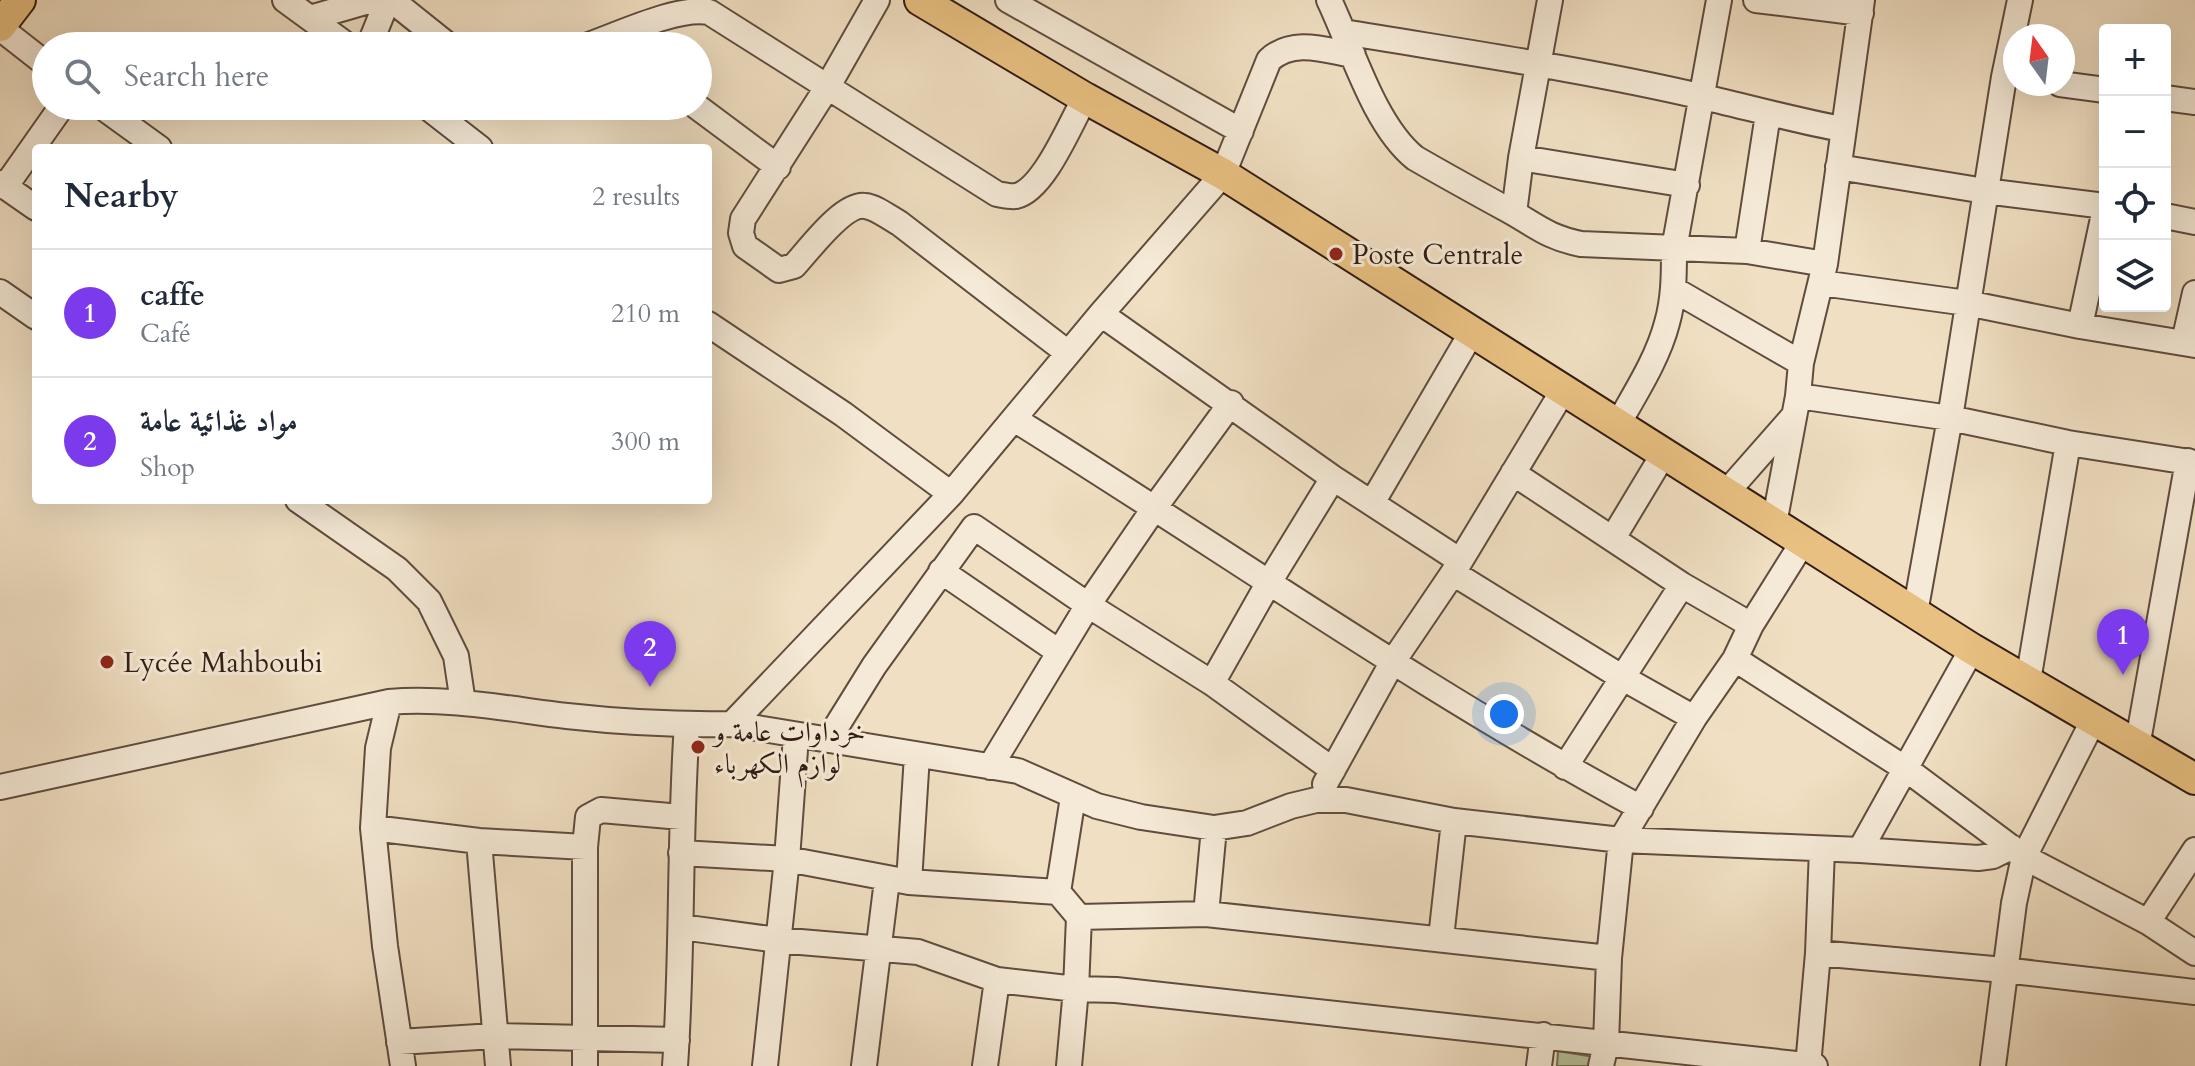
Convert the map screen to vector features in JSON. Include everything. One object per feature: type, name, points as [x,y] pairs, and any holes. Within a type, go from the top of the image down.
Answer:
[{"type":"main road","points":[[0,27],[20,0]]},
{"type":"main road","points":[[920,0],[1085,98],[1223,174],[1972,649],[2195,779]]},
{"type":"street","points":[[285,0],[329,32]]},
{"type":"street","points":[[877,0],[828,86],[743,219],[741,233],[745,246],[779,270],[794,266],[848,209],[862,205],[871,207],[899,223],[1068,353]]},
{"type":"street","points":[[1008,0],[1241,131]]},
{"type":"street","points":[[1329,0],[1385,124],[1403,149],[1541,232],[1558,239],[1594,245],[1747,251],[1823,273],[2080,326],[2190,344],[2195,293]]},
{"type":"street","points":[[1514,213],[1550,0]]},
{"type":"street","points":[[1618,424],[1650,366],[1666,327],[1673,289],[1674,249],[1719,0]]},
{"type":"street","points":[[1756,0],[1862,6],[1823,273],[1801,363],[1774,524]]},
{"type":"street","points":[[2017,24],[2020,0]]},
{"type":"street","points":[[310,18],[384,1],[429,32]]},
{"type":"street","points":[[374,32],[384,1]]},
{"type":"street","points":[[632,32],[677,14],[696,10],[709,12],[997,194],[1015,196],[1031,189],[1047,168],[1085,98]]},
{"type":"street","points":[[0,27],[32,53]]},
{"type":"street","points":[[1344,32],[1538,64],[1700,96],[1842,129]]},
{"type":"street","points":[[732,724],[945,500],[1223,174],[1269,60],[1277,52],[1303,46],[1353,55]]},
{"type":"street","points":[[2075,86],[2099,89]]},
{"type":"street","points":[[1915,613],[1950,418],[1985,191],[2006,96]]},
{"type":"street","points":[[2171,99],[2195,102]]},
{"type":"street","points":[[1747,251],[1768,114]]},
{"type":"street","points":[[712,118],[778,167]]},
{"type":"street","points":[[34,144],[52,120]]},
{"type":"street","points":[[120,120],[153,144]]},
{"type":"street","points":[[444,120],[475,144]]},
{"type":"street","points":[[32,146],[3,185],[32,205]]},
{"type":"street","points":[[1521,158],[1687,185]]},
{"type":"street","points":[[1838,167],[2099,207]]},
{"type":"street","points":[[2171,217],[2195,222]]},
{"type":"street","points":[[2080,326],[2099,236]]},
{"type":"street","points":[[1673,289],[1801,363]]},
{"type":"street","points":[[0,292],[32,314]]},
{"type":"street","points":[[1101,314],[1372,503],[1456,566],[1623,678],[1694,718]]},
{"type":"street","points":[[712,327],[843,414],[974,527],[1088,605],[1212,683],[1333,770]]},
{"type":"street","points":[[1372,503],[1472,332]]},
{"type":"street","points":[[1316,800],[1392,663],[1456,566],[1564,389]]},
{"type":"street","points":[[990,767],[1088,605],[1231,403]]},
{"type":"street","points":[[1795,407],[1950,418],[2068,443],[2191,462],[2137,747]]},
{"type":"street","points":[[1726,493],[1795,407]]},
{"type":"street","points":[[1014,419],[1155,507],[1392,663],[1565,767],[1641,808]]},
{"type":"street","points":[[2028,681],[2068,443]]},
{"type":"street","points":[[1613,538],[1663,455]]},
{"type":"street","points":[[1513,473],[1682,585],[1751,625]]},
{"type":"street","points":[[1212,683],[1333,478]]},
{"type":"street","points":[[304,504],[397,569],[429,601],[456,656],[463,703]]},
{"type":"street","points":[[828,740],[874,666],[974,527]]},
{"type":"street","points":[[1603,1055],[1621,840],[1694,718],[1735,659],[1751,625],[1803,542]]},
{"type":"street","points":[[941,571],[1059,652]]},
{"type":"street","points":[[1565,767],[1682,585]]},
{"type":"street","points":[[1860,850],[1972,649]]},
{"type":"street","points":[[1735,659],[1906,769],[2018,852],[2148,922],[2195,953]]},
{"type":"street","points":[[0,787],[389,702],[420,699],[575,717],[732,724],[1018,771],[1097,806],[1141,817],[1214,828],[1247,823],[1316,800],[1346,800],[1454,821],[1621,840],[1969,858],[2018,852]]},
{"type":"street","points":[[389,702],[378,748],[373,828],[385,946],[401,1054],[494,1036],[677,1040]]},
{"type":"street","points":[[1993,1066],[2018,852],[2093,721]]},
{"type":"street","points":[[675,1066],[681,927],[681,817],[687,724]]},
{"type":"street","points":[[765,1066],[787,859],[796,736]]},
{"type":"street","points":[[864,1066],[879,948],[898,881],[917,755]]},
{"type":"street","points":[[1058,892],[1073,797]]},
{"type":"street","points":[[585,1066],[585,847],[588,817],[596,810],[681,817]]},
{"type":"street","points":[[1441,938],[1454,821]]},
{"type":"street","points":[[373,828],[479,841],[585,847]]},
{"type":"street","points":[[1206,914],[1214,828]]},
{"type":"street","points":[[479,841],[498,1066]]},
{"type":"street","points":[[1808,1066],[1818,953],[1822,849]]},
{"type":"street","points":[[2148,922],[2195,850]]},
{"type":"street","points":[[681,853],[787,859],[898,881],[1058,892],[1079,917],[1069,1066]]},
{"type":"street","points":[[1079,917],[1206,914],[1609,958]]},
{"type":"street","points":[[681,927],[777,940],[918,952],[997,980],[1543,1035],[1603,1055],[1815,1066]]},
{"type":"street","points":[[1818,953],[2195,992]]},
{"type":"street","points":[[985,1066],[997,980]]},
{"type":"street","points":[[1539,1066],[1543,1035]]},
{"type":"green space","points":[[1558,1051],[1600,1058],[1597,1066],[1557,1066]]},
{"type":"place","name":"Poste Centrale","points":[[1336,254]]},
{"type":"place","name":"Lycée Mahboubi","points":[[107,662]]},
{"type":"place","name":"caffe","points":[[2123,675]]},
{"type":"place","name":"مواد غذائية عامة","points":[[650,687]]},
{"type":"place","name":"خرداوات عامة و لوازم الكهرباء","points":[[698,747]]}]
